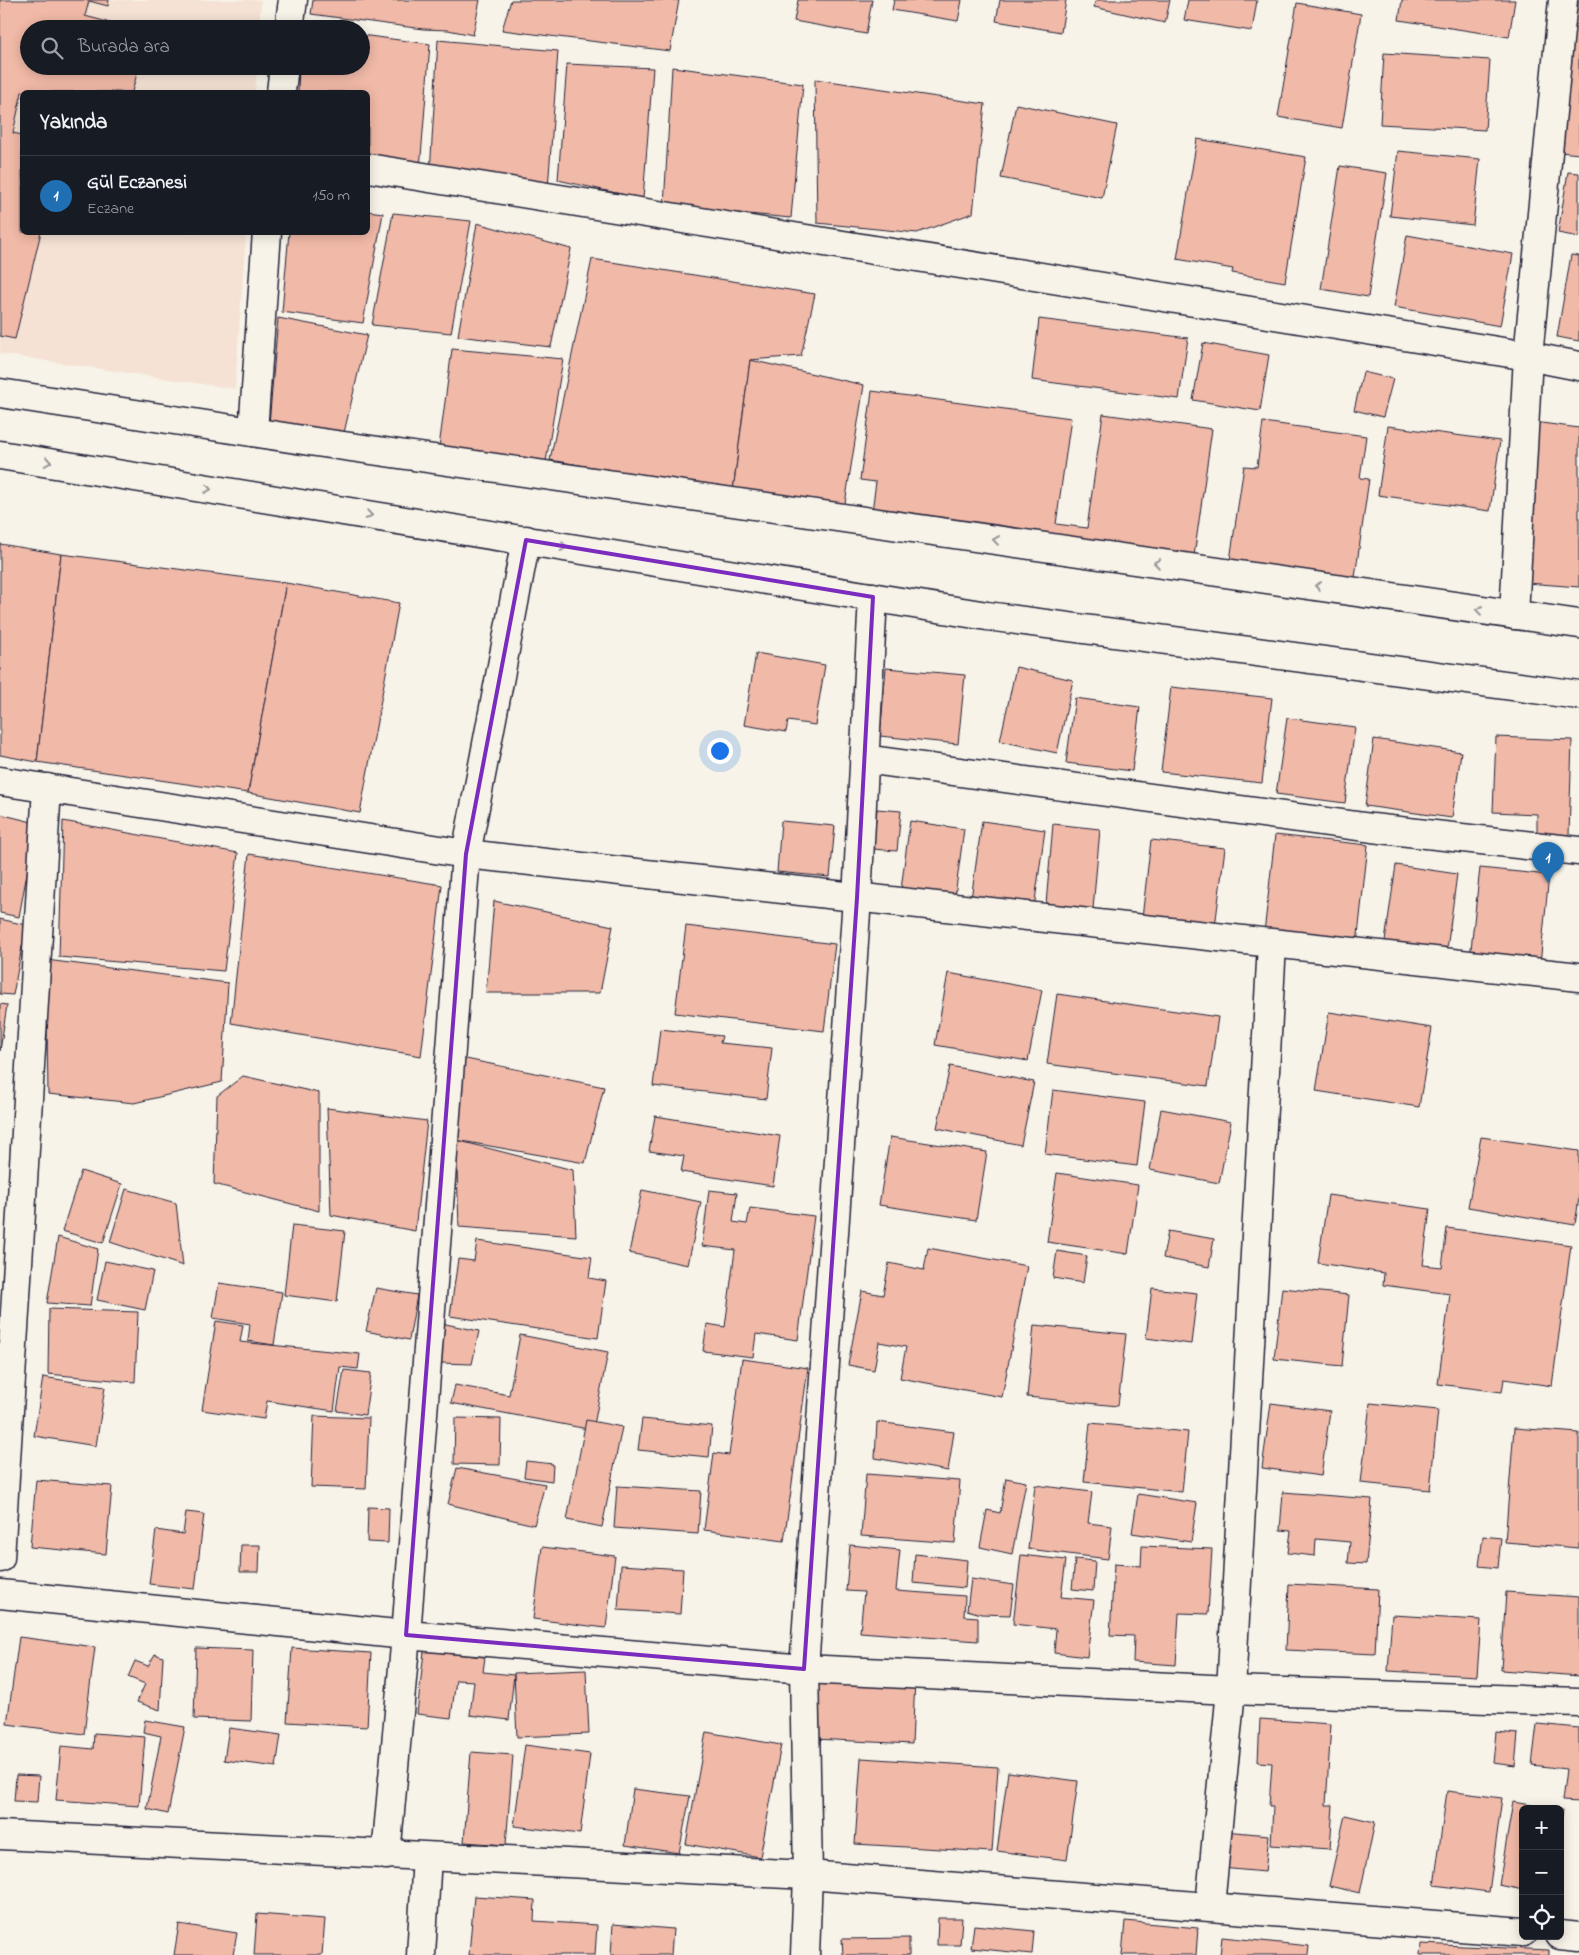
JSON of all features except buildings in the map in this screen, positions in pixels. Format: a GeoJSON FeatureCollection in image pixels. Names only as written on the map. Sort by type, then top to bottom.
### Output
{"type":"FeatureCollection","features":[{"type":"Feature","properties":{"kind":"street"},"geometry":{"type":"LineString","coordinates":[[290,20],[293,0]]}},
{"type":"Feature","properties":{"kind":"street"},"geometry":{"type":"LineString","coordinates":[[1514,615],[1528,356],[1563,0]]}},
{"type":"Feature","properties":{"kind":"street"},"geometry":{"type":"LineString","coordinates":[[281,90],[283,75]]}},
{"type":"Feature","properties":{"kind":"street"},"geometry":{"type":"LineString","coordinates":[[370,168],[1528,356],[1579,366]]}},
{"type":"Feature","properties":{"kind":"street"},"geometry":{"type":"LineString","coordinates":[[253,432],[267,235]]}},
{"type":"Feature","properties":{"kind":"street"},"geometry":{"type":"LineString","coordinates":[[0,393],[253,432],[1579,624]]}},
{"type":"Feature","properties":{"kind":"street"},"geometry":{"type":"LineString","coordinates":[[0,454],[987,616],[1579,695]]}},
{"type":"Feature","properties":{"kind":"street"},"geometry":{"type":"LineString","coordinates":[[386,1854],[406,1635],[466,854],[526,540]]}},
{"type":"Feature","properties":{"kind":"street"},"geometry":{"type":"LineString","coordinates":[[805,1955],[808,1875],[804,1669],[857,898],[873,597]]}},
{"type":"Feature","properties":{"kind":"street"},"geometry":{"type":"LineString","coordinates":[[864,759],[1372,828],[1579,851]]}},
{"type":"Feature","properties":{"kind":"street"},"geometry":{"type":"LineString","coordinates":[[0,781],[466,854],[1579,977]]}},
{"type":"Feature","properties":{"kind":"street"},"geometry":{"type":"LineString","coordinates":[[0,1558],[47,788]]}},
{"type":"Feature","properties":{"kind":"street"},"geometry":{"type":"LineString","coordinates":[[1210,1906],[1230,1690],[1272,944]]}},
{"type":"Feature","properties":{"kind":"street"},"geometry":{"type":"LineString","coordinates":[[0,1594],[406,1635],[804,1669],[1230,1690],[1579,1702]]}},
{"type":"Feature","properties":{"kind":"street"},"geometry":{"type":"LineString","coordinates":[[0,1835],[808,1875],[1519,1932]]}},
{"type":"Feature","properties":{"kind":"street"},"geometry":{"type":"LineString","coordinates":[[421,1955],[427,1857]]}},
{"type":"Feature","properties":{"kind":"street"},"geometry":{"type":"LineString","coordinates":[[1564,1935],[1579,1937]]}},
{"type":"Feature","properties":{"kind":"highlighted area"},"geometry":{"type":"Polygon","coordinates":[[[526,540],[873,597],[857,898],[804,1669],[406,1635],[466,854],[526,540]]]}},
{"type":"Feature","properties":{"kind":"shaded area"},"geometry":{"type":"Polygon","coordinates":[[[0,0],[261,0],[260,20],[20,20],[20,75],[256,75],[255,90],[20,90],[20,235],[246,235],[235,389],[0,354],[0,0]]]}},
{"type":"Feature","properties":{"kind":"place","name":"Gül Eczanesi"},"geometry":{"type":"Point","coordinates":[1548,883]}}]}
